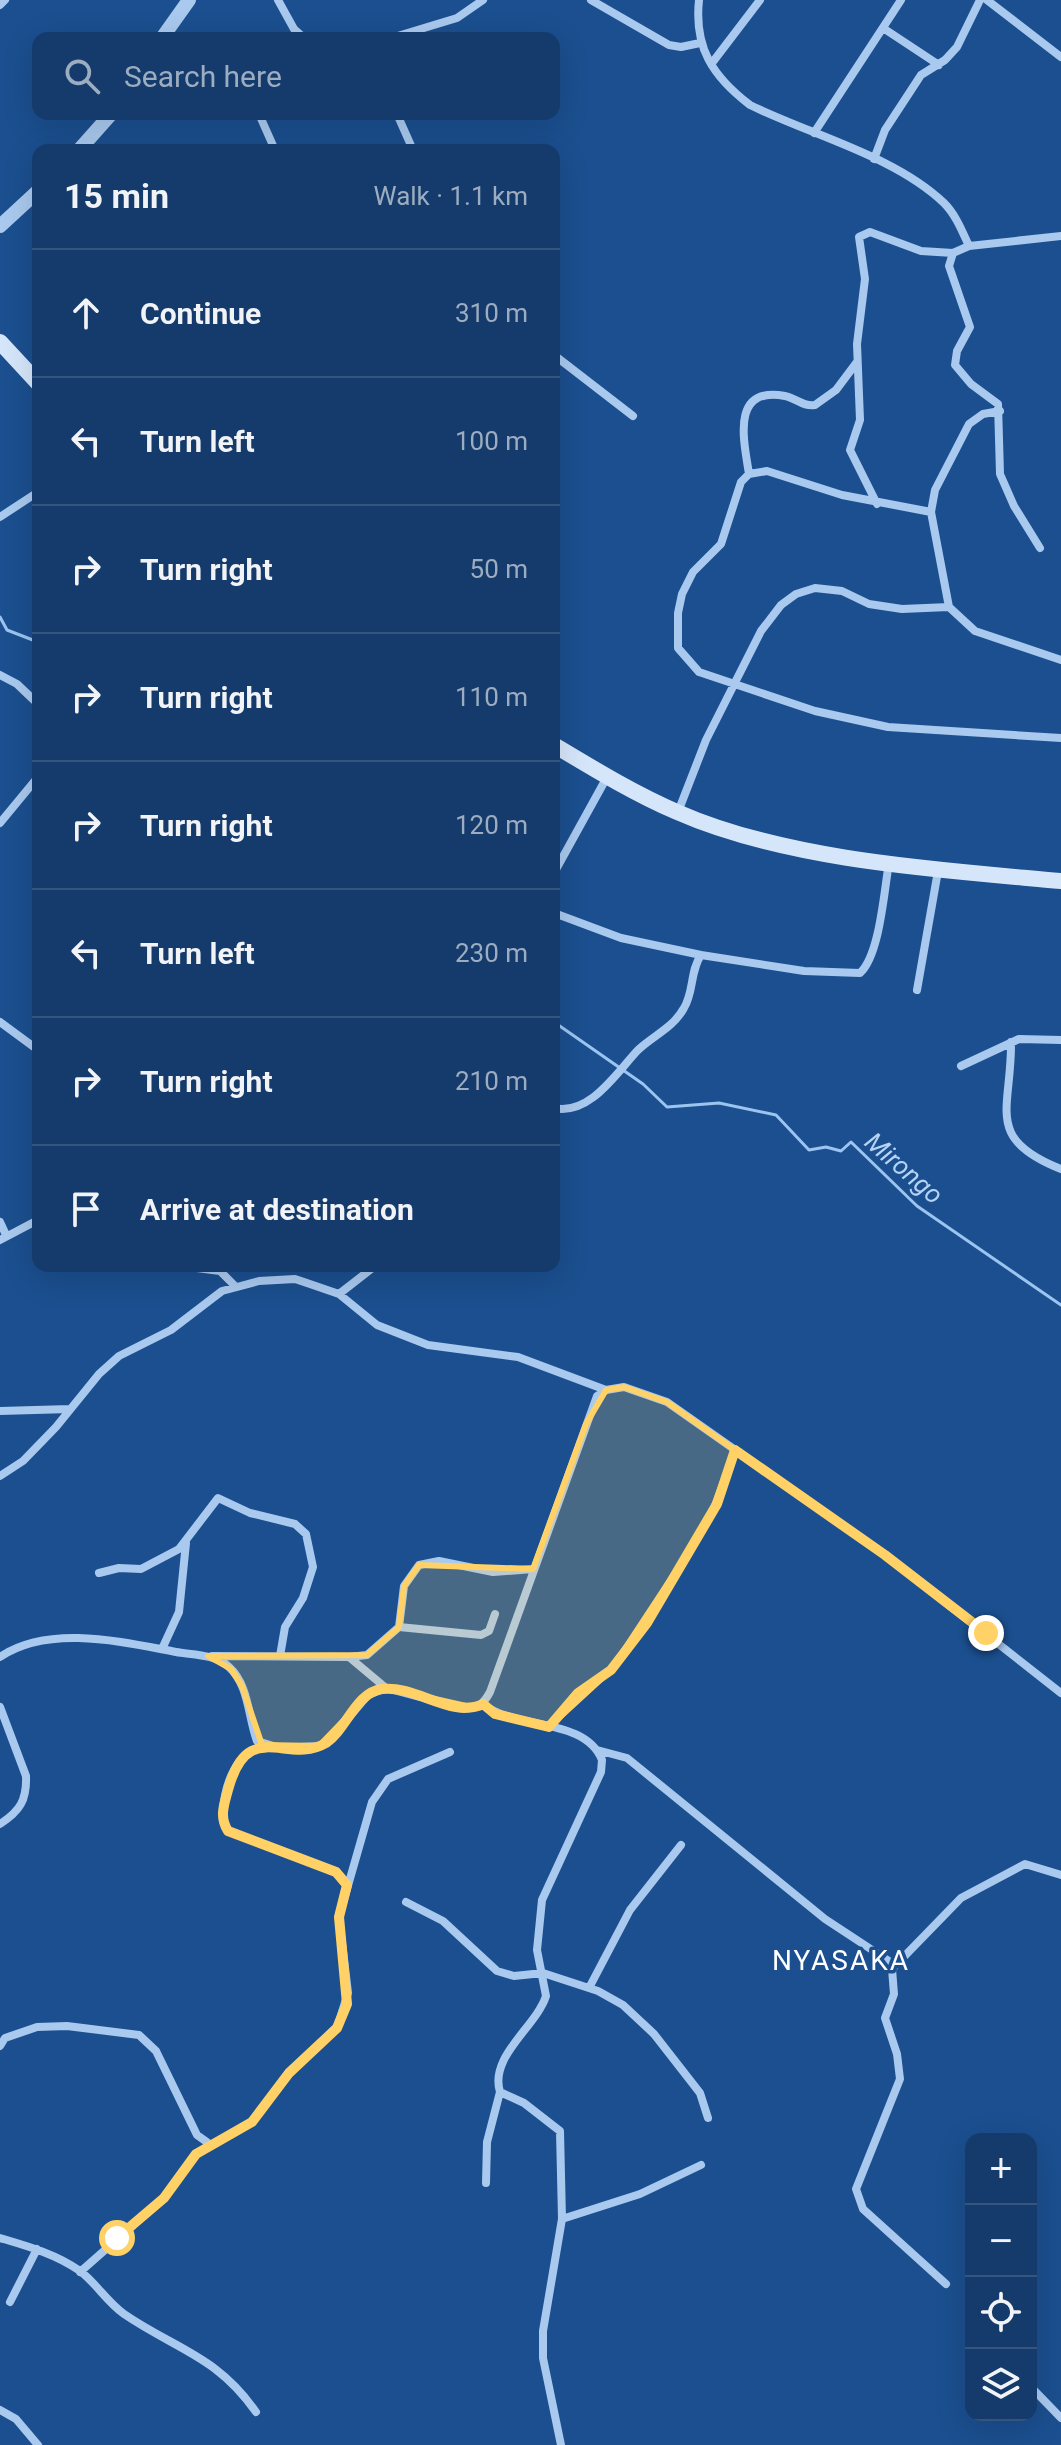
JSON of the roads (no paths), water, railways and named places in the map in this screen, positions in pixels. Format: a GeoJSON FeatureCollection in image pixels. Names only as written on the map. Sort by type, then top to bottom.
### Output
{"type":"FeatureCollection","features":[{"type":"Feature","properties":{"kind":"main road"},"geometry":{"type":"LineString","coordinates":[[0,342],[32,377]]}},
{"type":"Feature","properties":{"kind":"main road"},"geometry":{"type":"LineString","coordinates":[[560,749],[678,813],[772,841],[938,871],[1061,881]]}},
{"type":"Feature","properties":{"kind":"street"},"geometry":{"type":"LineString","coordinates":[[0,5],[5,0]]}},
{"type":"Feature","properties":{"kind":"street"},"geometry":{"type":"LineString","coordinates":[[166,32],[189,0]]}},
{"type":"Feature","properties":{"kind":"street"},"geometry":{"type":"LineString","coordinates":[[278,0],[297,32]]}},
{"type":"Feature","properties":{"kind":"street"},"geometry":{"type":"LineString","coordinates":[[411,32],[457,18],[483,0]]}},
{"type":"Feature","properties":{"kind":"street"},"geometry":{"type":"LineString","coordinates":[[591,0],[669,45],[681,47],[700,43]]}},
{"type":"Feature","properties":{"kind":"street"},"geometry":{"type":"LineString","coordinates":[[699,0],[696,27],[700,43],[712,63],[750,105],[874,159],[944,203],[969,246]]}},
{"type":"Feature","properties":{"kind":"street"},"geometry":{"type":"LineString","coordinates":[[712,63],[760,0]]}},
{"type":"Feature","properties":{"kind":"street"},"geometry":{"type":"LineString","coordinates":[[814,133],[901,0]]}},
{"type":"Feature","properties":{"kind":"street"},"geometry":{"type":"LineString","coordinates":[[874,159],[885,130],[921,75],[939,65],[957,47],[980,0]]}},
{"type":"Feature","properties":{"kind":"street"},"geometry":{"type":"LineString","coordinates":[[987,0],[1061,57]]}},
{"type":"Feature","properties":{"kind":"street"},"geometry":{"type":"LineString","coordinates":[[883,28],[939,65]]}},
{"type":"Feature","properties":{"kind":"street"},"geometry":{"type":"LineString","coordinates":[[90,144],[107,120]]}},
{"type":"Feature","properties":{"kind":"street"},"geometry":{"type":"LineString","coordinates":[[262,120],[272,144]]}},
{"type":"Feature","properties":{"kind":"street"},"geometry":{"type":"LineString","coordinates":[[400,120],[410,144]]}},
{"type":"Feature","properties":{"kind":"street"},"geometry":{"type":"LineString","coordinates":[[0,226],[32,197]]}},
{"type":"Feature","properties":{"kind":"street"},"geometry":{"type":"LineString","coordinates":[[877,504],[850,450],[860,428],[858,361],[865,279],[860,235],[870,232],[921,251],[953,253],[969,246],[1061,236]]}},
{"type":"Feature","properties":{"kind":"street"},"geometry":{"type":"LineString","coordinates":[[953,253],[949,266],[970,327],[957,351],[955,365],[971,384],[995,402],[1000,411],[997,458],[1000,474],[1014,506],[1040,548]]}},
{"type":"Feature","properties":{"kind":"street"},"geometry":{"type":"LineString","coordinates":[[560,360],[633,416]]}},
{"type":"Feature","properties":{"kind":"street"},"geometry":{"type":"LineString","coordinates":[[749,474],[743,434],[749,405],[756,398],[767,395],[815,405],[836,390],[858,361]]}},
{"type":"Feature","properties":{"kind":"street"},"geometry":{"type":"LineString","coordinates":[[1000,411],[983,414],[969,424],[935,490],[931,512],[949,607],[975,631],[1061,660]]}},
{"type":"Feature","properties":{"kind":"street"},"geometry":{"type":"LineString","coordinates":[[931,512],[877,504],[767,471],[749,474],[741,482],[721,544],[686,582],[676,634],[681,654],[692,667],[815,711],[888,727],[1061,738]]}},
{"type":"Feature","properties":{"kind":"street"},"geometry":{"type":"LineString","coordinates":[[0,517],[16,510],[32,497]]}},
{"type":"Feature","properties":{"kind":"street"},"geometry":{"type":"LineString","coordinates":[[678,813],[690,775],[761,631],[781,605],[796,594],[815,588],[842,591],[869,604],[902,609],[949,607]]}},
{"type":"Feature","properties":{"kind":"street"},"geometry":{"type":"LineString","coordinates":[[0,675],[17,684],[32,698]]}},
{"type":"Feature","properties":{"kind":"street"},"geometry":{"type":"LineString","coordinates":[[560,862],[607,776]]}},
{"type":"Feature","properties":{"kind":"street"},"geometry":{"type":"LineString","coordinates":[[0,823],[32,784]]}},
{"type":"Feature","properties":{"kind":"street"},"geometry":{"type":"LineString","coordinates":[[560,915],[621,938],[701,955],[804,971],[860,973],[867,968],[874,948],[889,862]]}},
{"type":"Feature","properties":{"kind":"street"},"geometry":{"type":"LineString","coordinates":[[917,990],[938,871]]}},
{"type":"Feature","properties":{"kind":"street"},"geometry":{"type":"LineString","coordinates":[[560,1108],[572,1108],[587,1100],[641,1048],[677,1020],[687,1004],[701,955]]}},
{"type":"Feature","properties":{"kind":"street"},"geometry":{"type":"LineString","coordinates":[[0,1022],[32,1043]]}},
{"type":"Feature","properties":{"kind":"street"},"geometry":{"type":"LineString","coordinates":[[961,1066],[1020,1039],[1061,1040]]}},
{"type":"Feature","properties":{"kind":"street"},"geometry":{"type":"LineString","coordinates":[[1011,1042],[1011,1074],[1004,1117],[1007,1129],[1021,1147],[1061,1169]]}},
{"type":"Feature","properties":{"kind":"street"},"geometry":{"type":"LineString","coordinates":[[0,1222],[3,1237],[32,1223]]}},
{"type":"Feature","properties":{"kind":"street"},"geometry":{"type":"LineString","coordinates":[[221,1272],[235,1286]]}},
{"type":"Feature","properties":{"kind":"street"},"geometry":{"type":"LineString","coordinates":[[339,1294],[367,1272]]}},
{"type":"Feature","properties":{"kind":"street"},"geometry":{"type":"LineString","coordinates":[[0,1476],[23,1461],[119,1356],[171,1330],[210,1298],[235,1286],[295,1279],[339,1294],[377,1325],[428,1345],[518,1357],[606,1390]]}},
{"type":"Feature","properties":{"kind":"street"},"geometry":{"type":"LineString","coordinates":[[483,1704],[597,1396],[606,1390],[624,1387],[667,1402],[885,1555],[1061,1693]]}},
{"type":"Feature","properties":{"kind":"street"},"geometry":{"type":"LineString","coordinates":[[0,1411],[70,1409]]}},
{"type":"Feature","properties":{"kind":"street"},"geometry":{"type":"LineString","coordinates":[[549,1727],[578,1693],[611,1670],[647,1623],[717,1504],[735,1450]]}},
{"type":"Feature","properties":{"kind":"street"},"geometry":{"type":"LineString","coordinates":[[99,1573],[119,1568],[139,1570],[186,1543],[218,1498],[250,1513],[295,1524],[303,1529],[313,1567],[303,1598],[285,1627],[280,1656]]}},
{"type":"Feature","properties":{"kind":"street"},"geometry":{"type":"LineString","coordinates":[[162,1649],[179,1612],[186,1543]]}},
{"type":"Feature","properties":{"kind":"street"},"geometry":{"type":"LineString","coordinates":[[0,1657],[29,1644],[86,1638],[208,1656],[367,1655],[399,1627],[404,1586],[419,1565],[439,1561],[493,1572],[533,1569]]}},
{"type":"Feature","properties":{"kind":"street"},"geometry":{"type":"LineString","coordinates":[[399,1627],[481,1635],[489,1631],[495,1614]]}},
{"type":"Feature","properties":{"kind":"street"},"geometry":{"type":"LineString","coordinates":[[208,1656],[231,1669],[242,1686],[254,1732],[262,1745]]}},
{"type":"Feature","properties":{"kind":"street"},"geometry":{"type":"LineString","coordinates":[[349,1657],[386,1688],[464,1709],[483,1704]]}},
{"type":"Feature","properties":{"kind":"street"},"geometry":{"type":"LineString","coordinates":[[347,1885],[336,1872],[228,1831],[222,1815],[240,1761],[262,1745],[319,1746],[329,1741],[368,1695],[386,1688]]}},
{"type":"Feature","properties":{"kind":"street"},"geometry":{"type":"LineString","coordinates":[[483,1704],[495,1714],[574,1735],[597,1750],[627,1758],[825,1919],[895,1965]]}},
{"type":"Feature","properties":{"kind":"street"},"geometry":{"type":"LineString","coordinates":[[0,1707],[26,1776],[27,1787],[21,1807],[0,1824]]}},
{"type":"Feature","properties":{"kind":"street"},"geometry":{"type":"LineString","coordinates":[[486,2183],[487,2142],[500,2092],[504,2060],[544,2004],[547,1987],[537,1950],[542,1900],[601,1772],[602,1760],[597,1750]]}},
{"type":"Feature","properties":{"kind":"street"},"geometry":{"type":"LineString","coordinates":[[80,2272],[164,2198],[185,2166],[211,2145],[252,2122],[289,2073],[337,2028],[347,2004],[339,1917],[377,1791],[398,1773],[450,1752]]}},
{"type":"Feature","properties":{"kind":"street"},"geometry":{"type":"LineString","coordinates":[[589,1988],[630,1910],[681,1845]]}},
{"type":"Feature","properties":{"kind":"street"},"geometry":{"type":"LineString","coordinates":[[946,2284],[863,2209],[857,2196],[856,2189],[899,2089],[897,2054],[885,2018],[894,1994],[895,1965],[961,1898],[979,1887],[1025,1864],[1061,1875]]}},
{"type":"Feature","properties":{"kind":"street"},"geometry":{"type":"LineString","coordinates":[[406,1902],[443,1921],[497,1971],[514,1976],[543,1973],[589,1988],[623,2005],[654,2034],[700,2093],[708,2118]]}},
{"type":"Feature","properties":{"kind":"street"},"geometry":{"type":"LineString","coordinates":[[0,2046],[5,2038],[37,2027],[67,2026],[139,2035],[156,2051],[197,2135],[211,2145]]}},
{"type":"Feature","properties":{"kind":"street"},"geometry":{"type":"LineString","coordinates":[[500,2092],[524,2103],[558,2129],[562,2219],[543,2331],[543,2358],[561,2445]]}},
{"type":"Feature","properties":{"kind":"street"},"geometry":{"type":"LineString","coordinates":[[562,2219],[640,2194],[701,2165]]}},
{"type":"Feature","properties":{"kind":"street"},"geometry":{"type":"LineString","coordinates":[[0,2238],[37,2249],[80,2272],[120,2312],[192,2350],[223,2374],[238,2386],[256,2412]]}},
{"type":"Feature","properties":{"kind":"street"},"geometry":{"type":"LineString","coordinates":[[10,2302],[37,2249]]}},
{"type":"Feature","properties":{"kind":"street"},"geometry":{"type":"LineString","coordinates":[[1037,2393],[1061,2418]]}},
{"type":"Feature","properties":{"kind":"street"},"geometry":{"type":"LineString","coordinates":[[0,2410],[16,2419],[38,2445]]}},
{"type":"Feature","properties":{"kind":"waterway","name":"Mirongo"},"geometry":{"type":"LineString","coordinates":[[0,617],[7,630],[32,640]]}},
{"type":"Feature","properties":{"kind":"waterway","name":"Mirongo"},"geometry":{"type":"LineString","coordinates":[[560,1026],[643,1084],[667,1107],[719,1103],[776,1115],[809,1150],[826,1147],[841,1151],[851,1142],[917,1206],[1061,1305]]}},
{"type":"Feature","properties":{"kind":"district","name":"NYASAKA"},"geometry":{"type":"Point","coordinates":[841,1960]}}]}
